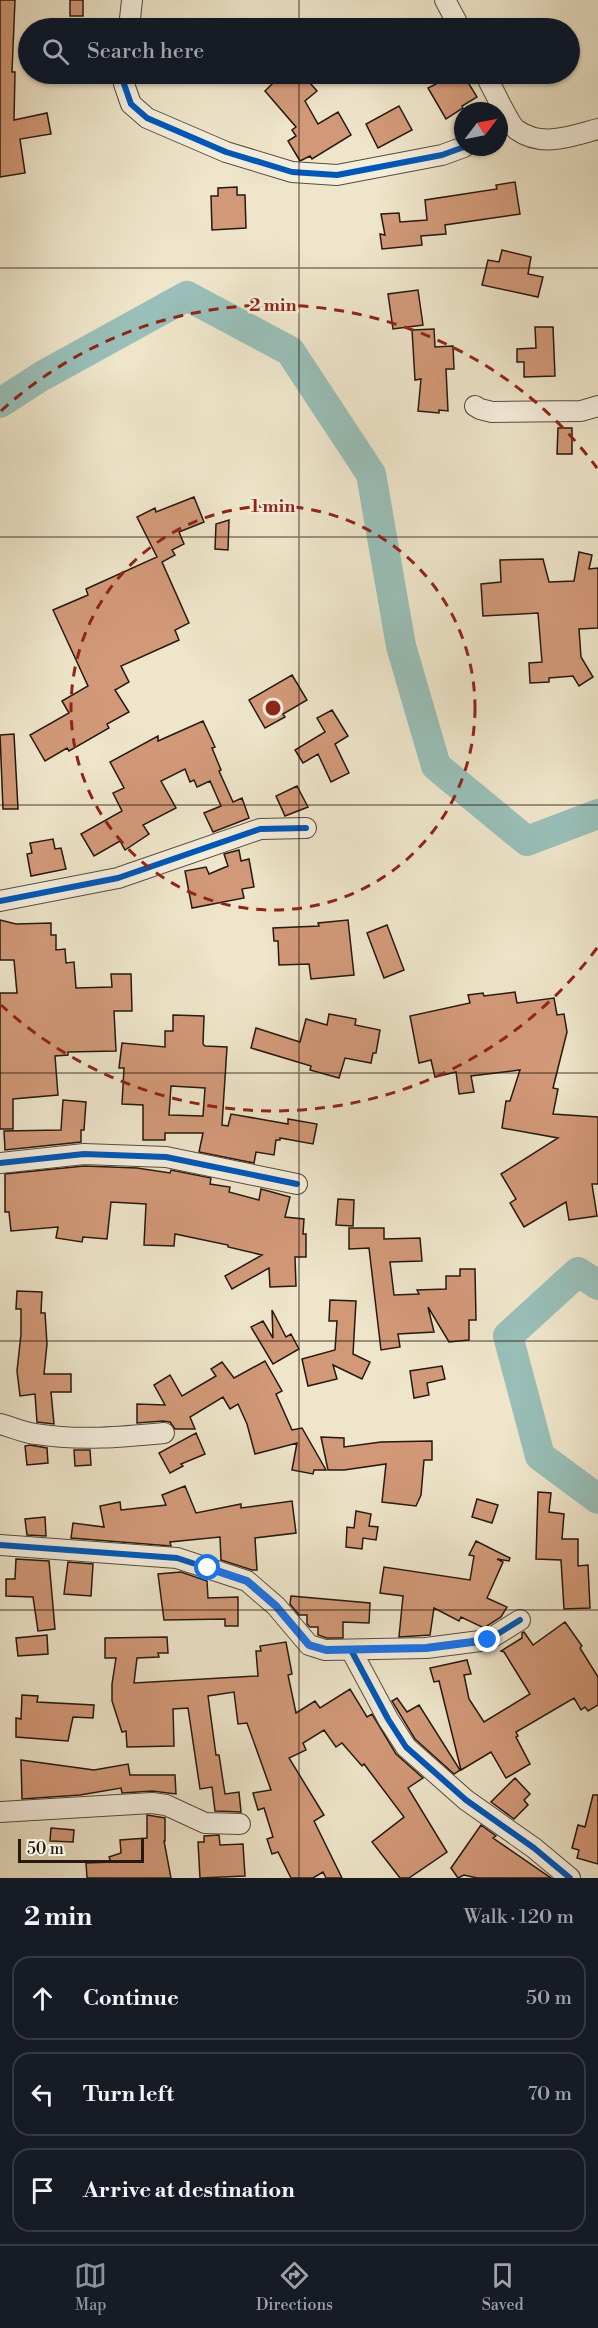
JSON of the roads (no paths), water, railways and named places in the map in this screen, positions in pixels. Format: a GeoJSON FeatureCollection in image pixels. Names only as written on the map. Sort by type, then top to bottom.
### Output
{"type":"FeatureCollection","features":[{"type":"Feature","properties":{"kind":"street"},"geometry":{"type":"LineString","coordinates":[[130,18],[132,0]]}},
{"type":"Feature","properties":{"kind":"street"},"geometry":{"type":"LineString","coordinates":[[445,0],[455,18]]}},
{"type":"Feature","properties":{"kind":"street"},"geometry":{"type":"LineString","coordinates":[[124,84],[131,104],[147,118],[226,152],[292,172],[337,175],[442,155],[454,151]]}},
{"type":"Feature","properties":{"kind":"street"},"geometry":{"type":"LineString","coordinates":[[489,84],[495,102]]}},
{"type":"Feature","properties":{"kind":"street"},"geometry":{"type":"LineString","coordinates":[[508,133],[555,140],[598,129]]}},
{"type":"Feature","properties":{"kind":"street"},"geometry":{"type":"LineString","coordinates":[[476,406],[480,410],[492,412],[581,411],[598,406]]}},
{"type":"Feature","properties":{"kind":"street"},"geometry":{"type":"LineString","coordinates":[[0,901],[118,878],[260,829],[306,828]]}},
{"type":"Feature","properties":{"kind":"street"},"geometry":{"type":"LineString","coordinates":[[0,1163],[84,1154],[166,1157],[297,1184]]}},
{"type":"Feature","properties":{"kind":"street"},"geometry":{"type":"LineString","coordinates":[[0,1424],[35,1434],[62,1436],[111,1438],[164,1433]]}},
{"type":"Feature","properties":{"kind":"street"},"geometry":{"type":"LineString","coordinates":[[0,1545],[177,1558],[247,1581],[276,1606],[313,1647],[326,1650],[426,1648],[488,1640],[520,1620]]}},
{"type":"Feature","properties":{"kind":"street"},"geometry":{"type":"LineString","coordinates":[[351,1650],[388,1719],[406,1747],[466,1800],[534,1848],[570,1878]]}},
{"type":"Feature","properties":{"kind":"street"},"geometry":{"type":"LineString","coordinates":[[0,1812],[152,1803],[166,1805],[205,1823],[240,1824]]}},
{"type":"Feature","properties":{"kind":"waterway"},"geometry":{"type":"LineString","coordinates":[[0,403],[42,376],[187,296],[290,351],[371,474],[401,646],[436,766],[527,841],[598,814]]}},
{"type":"Feature","properties":{"kind":"waterway"},"geometry":{"type":"LineString","coordinates":[[598,1285],[578,1272],[508,1336],[540,1456],[598,1499]]}}]}
